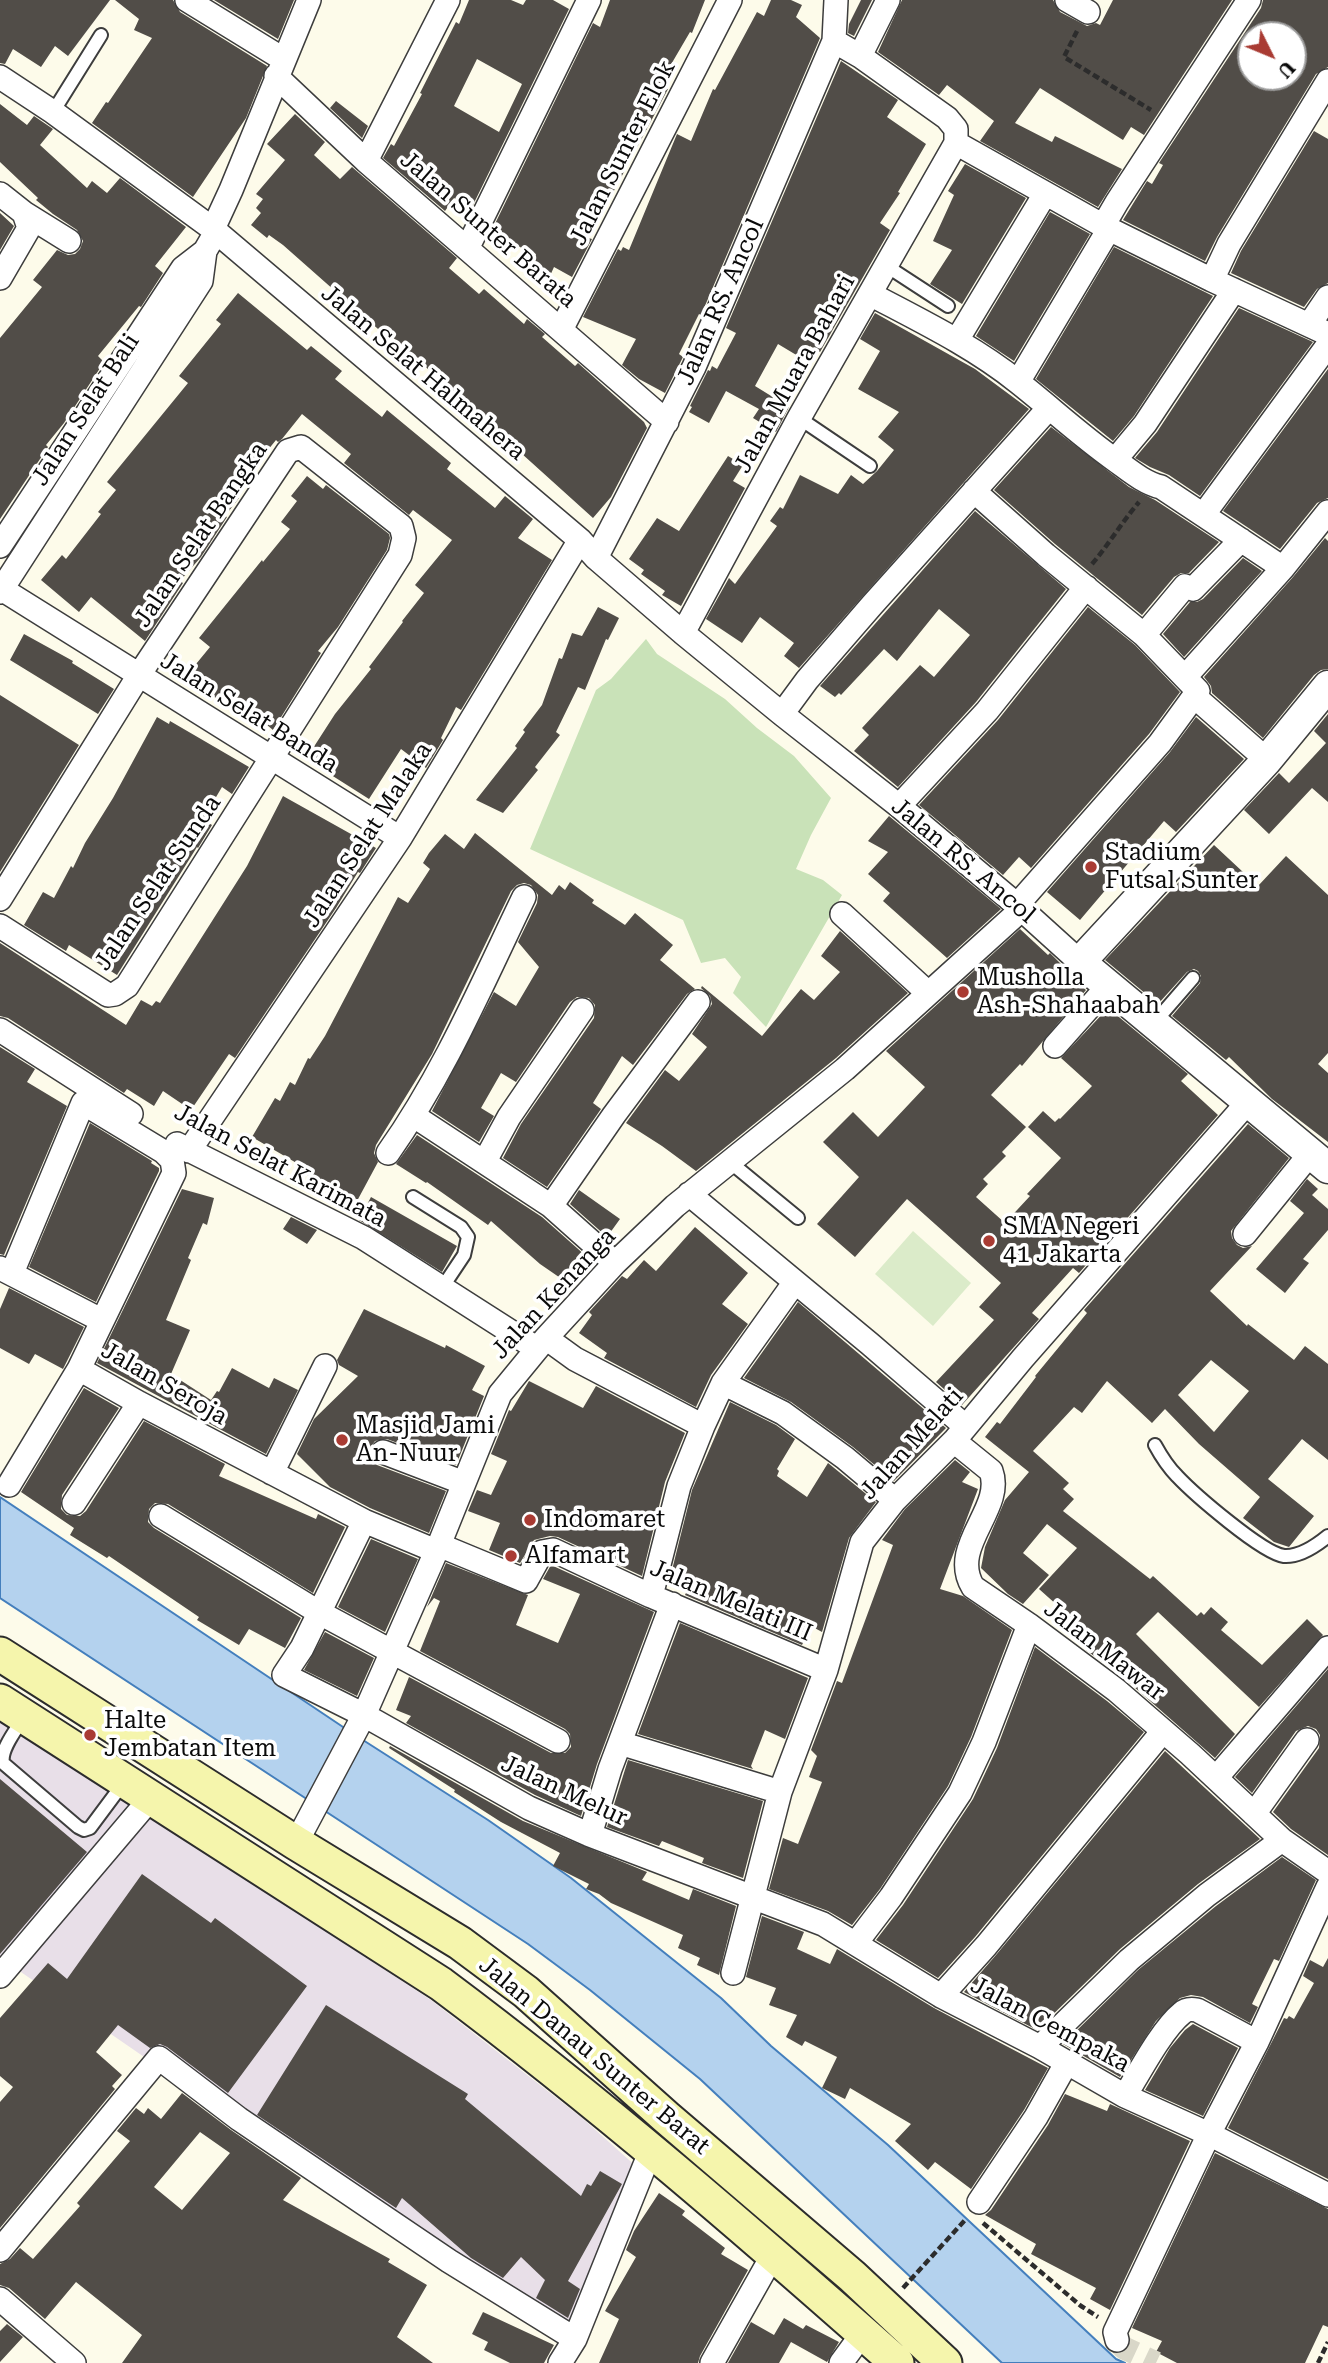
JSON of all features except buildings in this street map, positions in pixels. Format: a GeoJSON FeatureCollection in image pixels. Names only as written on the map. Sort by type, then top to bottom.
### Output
{"type":"FeatureCollection","features":[{"type":"Feature","properties":{"kind":"main road","name":"Jalan Danau Sunter Barat"},"geometry":{"type":"LineString","coordinates":[[0,1654],[302,1831],[526,1992],[666,2117],[852,2276],[945,2363]]}},
{"type":"Feature","properties":{"kind":"main road","name":"Jalan Danau Sunter Barat"},"geometry":{"type":"LineString","coordinates":[[12,1709],[442,1984],[648,2147],[774,2253],[881,2353]]}},
{"type":"Feature","properties":{"kind":"main road"},"geometry":{"type":"LineString","coordinates":[[648,2147],[666,2117]]}},
{"type":"Feature","properties":{"kind":"street","name":"Jalan Sunter Barata"},"geometry":{"type":"LineString","coordinates":[[187,0],[280,68],[366,161],[562,328],[667,422]]}},
{"type":"Feature","properties":{"kind":"street"},"geometry":{"type":"LineString","coordinates":[[214,238],[309,0]]}},
{"type":"Feature","properties":{"kind":"street"},"geometry":{"type":"LineString","coordinates":[[366,161],[448,0]]}},
{"type":"Feature","properties":{"kind":"street"},"geometry":{"type":"LineString","coordinates":[[468,247],[589,0]]}},
{"type":"Feature","properties":{"kind":"street","name":"Jalan Sunter Elok"},"geometry":{"type":"LineString","coordinates":[[562,328],[730,0]]}},
{"type":"Feature","properties":{"kind":"street"},"geometry":{"type":"LineString","coordinates":[[860,56],[888,0]]}},
{"type":"Feature","properties":{"kind":"street"},"geometry":{"type":"LineString","coordinates":[[1067,0],[1088,12]]}},
{"type":"Feature","properties":{"kind":"street"},"geometry":{"type":"LineString","coordinates":[[1018,382],[1106,227],[1116,202],[1249,0]]}},
{"type":"Feature","properties":{"kind":"street"},"geometry":{"type":"LineString","coordinates":[[839,5],[834,41],[860,56],[947,118],[956,130],[957,143],[1106,227],[1212,281],[1319,330],[1328,297]]}},
{"type":"Feature","properties":{"kind":"street","name":"Jalan RS. Ancol"},"geometry":{"type":"LineString","coordinates":[[834,41],[694,367],[667,422],[588,549],[683,633],[900,806],[1080,962],[1323,1163]]}},
{"type":"Feature","properties":{"kind":"street","name":"Jalan Selat Halmahera"},"geometry":{"type":"LineString","coordinates":[[0,78],[52,113],[214,238],[588,549]]}},
{"type":"Feature","properties":{"kind":"street"},"geometry":{"type":"LineString","coordinates":[[1212,281],[1236,233],[1328,81]]}},
{"type":"Feature","properties":{"kind":"street","name":"Jalan Muara Bahari"},"geometry":{"type":"LineString","coordinates":[[683,633],[799,418],[957,143]]}},
{"type":"Feature","properties":{"kind":"street"},"geometry":{"type":"LineString","coordinates":[[0,194],[24,213],[69,241]]}},
{"type":"Feature","properties":{"kind":"street"},"geometry":{"type":"LineString","coordinates":[[957,340],[1045,194]]}},
{"type":"Feature","properties":{"kind":"street"},"geometry":{"type":"LineString","coordinates":[[0,278],[29,229],[24,213]]}},
{"type":"Feature","properties":{"kind":"street","name":"Jalan Selat Bali"},"geometry":{"type":"LineString","coordinates":[[0,546],[183,268],[214,238]]}},
{"type":"Feature","properties":{"kind":"street","name":"Jalan Selat Bali"},"geometry":{"type":"LineString","coordinates":[[1,590],[201,281],[214,238]]}},
{"type":"Feature","properties":{"kind":"street"},"geometry":{"type":"LineString","coordinates":[[1115,460],[1145,424],[1234,290]]}},
{"type":"Feature","properties":{"kind":"street"},"geometry":{"type":"LineString","coordinates":[[870,294],[957,340],[1018,382],[1048,410],[1115,460],[1161,487],[1283,568]]}},
{"type":"Feature","properties":{"kind":"street"},"geometry":{"type":"LineString","coordinates":[[1203,514],[1328,345]]}},
{"type":"Feature","properties":{"kind":"street"},"geometry":{"type":"LineString","coordinates":[[782,714],[807,680],[1048,410]]}},
{"type":"Feature","properties":{"kind":"street","name":"Jalan Selat Bangka"},"geometry":{"type":"LineString","coordinates":[[139,675],[288,451],[301,447],[401,526],[404,538],[400,555],[272,758]]}},
{"type":"Feature","properties":{"kind":"street"},"geometry":{"type":"LineString","coordinates":[[974,491],[1144,635],[1190,687],[1267,760]]}},
{"type":"Feature","properties":{"kind":"street","name":"Jalan Kenanga"},"geometry":{"type":"LineString","coordinates":[[302,1831],[360,1722],[437,1548],[500,1394],[541,1343],[615,1264],[690,1194],[845,1069],[1019,907],[1160,743],[1190,687],[1328,512]]}},
{"type":"Feature","properties":{"kind":"street"},"geometry":{"type":"LineString","coordinates":[[1144,635],[1185,586],[1193,589],[1241,540]]}},
{"type":"Feature","properties":{"kind":"street","name":"Jalan Selat Malaka"},"geometry":{"type":"LineString","coordinates":[[189,1151],[400,838],[588,549]]}},
{"type":"Feature","properties":{"kind":"street"},"geometry":{"type":"LineString","coordinates":[[900,806],[987,711],[1081,584]]}},
{"type":"Feature","properties":{"kind":"street","name":"Jalan Selat Banda"},"geometry":{"type":"LineString","coordinates":[[1,590],[400,838]]}},
{"type":"Feature","properties":{"kind":"street"},"geometry":{"type":"LineString","coordinates":[[0,899],[139,675]]}},
{"type":"Feature","properties":{"kind":"street"},"geometry":{"type":"LineString","coordinates":[[1080,962],[1267,760],[1328,686]]}},
{"type":"Feature","properties":{"kind":"street","name":"Jalan Selat Sunda"},"geometry":{"type":"LineString","coordinates":[[0,926],[108,995],[115,994],[127,986],[272,758]]}},
{"type":"Feature","properties":{"kind":"street"},"geometry":{"type":"LineString","coordinates":[[388,1153],[414,1116],[450,1050],[524,897]]}},
{"type":"Feature","properties":{"kind":"street"},"geometry":{"type":"LineString","coordinates":[[842,914],[928,993]]}},
{"type":"Feature","properties":{"kind":"street"},"geometry":{"type":"LineString","coordinates":[[1055,1046],[1108,985]]}},
{"type":"Feature","properties":{"kind":"street"},"geometry":{"type":"LineString","coordinates":[[551,1206],[698,1002]]}},
{"type":"Feature","properties":{"kind":"street"},"geometry":{"type":"LineString","coordinates":[[485,1161],[509,1117],[582,1010]]}},
{"type":"Feature","properties":{"kind":"street","name":"Jalan Selat Karimata"},"geometry":{"type":"LineString","coordinates":[[0,1030],[189,1151],[359,1234],[442,1288],[541,1343],[703,1426]]}},
{"type":"Feature","properties":{"kind":"street","name":"Jalan Melati"},"geometry":{"type":"LineString","coordinates":[[733,1973],[780,1792],[826,1670],[862,1542],[895,1500],[959,1433],[1248,1102]]}},
{"type":"Feature","properties":{"kind":"street","name":"Jalan Seroja"},"geometry":{"type":"LineString","coordinates":[[6,1270],[83,1103],[164,1152],[172,1160],[174,1173],[79,1369],[364,1521],[437,1548]]}},
{"type":"Feature","properties":{"kind":"street"},"geometry":{"type":"LineString","coordinates":[[414,1116],[551,1206],[615,1264]]}},
{"type":"Feature","properties":{"kind":"street"},"geometry":{"type":"LineString","coordinates":[[1245,1234],[1323,1163]]}},
{"type":"Feature","properties":{"kind":"street"},"geometry":{"type":"LineString","coordinates":[[690,1194],[795,1282],[959,1433]]}},
{"type":"Feature","properties":{"kind":"street"},"geometry":{"type":"LineString","coordinates":[[6,1270],[101,1320]]}},
{"type":"Feature","properties":{"kind":"street"},"geometry":{"type":"LineString","coordinates":[[590,1835],[662,1600],[680,1486],[723,1383],[795,1282]]}},
{"type":"Feature","properties":{"kind":"street"},"geometry":{"type":"LineString","coordinates":[[272,1473],[325,1366]]}},
{"type":"Feature","properties":{"kind":"street"},"geometry":{"type":"LineString","coordinates":[[9,1485],[79,1369]]}},
{"type":"Feature","properties":{"kind":"street"},"geometry":{"type":"LineString","coordinates":[[723,1383],[783,1413],[845,1458],[895,1500]]}},
{"type":"Feature","properties":{"kind":"street"},"geometry":{"type":"LineString","coordinates":[[74,1503],[139,1403]]}},
{"type":"Feature","properties":{"kind":"street","name":"Jalan Mawar"},"geometry":{"type":"LineString","coordinates":[[959,1433],[993,1476],[988,1505],[966,1559],[968,1578],[981,1594],[1029,1625],[1116,1690],[1282,1840],[1328,1872]]}},
{"type":"Feature","properties":{"kind":"street"},"geometry":{"type":"LineString","coordinates":[[383,1452],[464,1483]]}},
{"type":"Feature","properties":{"kind":"street"},"geometry":{"type":"LineString","coordinates":[[161,1516],[320,1614],[558,1741]]}},
{"type":"Feature","properties":{"kind":"street"},"geometry":{"type":"LineString","coordinates":[[320,1614],[364,1521]]}},
{"type":"Feature","properties":{"kind":"street","name":"Jalan Melati III"},"geometry":{"type":"LineString","coordinates":[[437,1548],[526,1581],[542,1552],[553,1550],[826,1670]]}},
{"type":"Feature","properties":{"kind":"street","name":"Jalan Melur"},"geometry":{"type":"LineString","coordinates":[[320,1614],[284,1675],[360,1722],[529,1808],[590,1835],[751,1897]]}},
{"type":"Feature","properties":{"kind":"street"},"geometry":{"type":"LineString","coordinates":[[856,1942],[891,1897],[960,1793],[984,1742],[1029,1625]]}},
{"type":"Feature","properties":{"kind":"street"},"geometry":{"type":"LineString","coordinates":[[1216,1778],[1328,1648]]}},
{"type":"Feature","properties":{"kind":"street"},"geometry":{"type":"LineString","coordinates":[[941,1996],[986,1946],[1163,1731]]}},
{"type":"Feature","properties":{"kind":"street"},"geometry":{"type":"LineString","coordinates":[[1254,1814],[1307,1740]]}},
{"type":"Feature","properties":{"kind":"street"},"geometry":{"type":"LineString","coordinates":[[620,1743],[780,1792]]}},
{"type":"Feature","properties":{"kind":"street"},"geometry":{"type":"LineString","coordinates":[[0,1976],[139,1789]]}},
{"type":"Feature","properties":{"kind":"street"},"geometry":{"type":"LineString","coordinates":[[1040,2046],[1129,1960],[1207,1895],[1282,1840]]}},
{"type":"Feature","properties":{"kind":"street"},"geometry":{"type":"LineString","coordinates":[[1117,2334],[1209,2134],[1256,2042],[1328,1887]]}},
{"type":"Feature","properties":{"kind":"street","name":"Jalan Cempaka"},"geometry":{"type":"LineString","coordinates":[[751,1897],[823,1924],[941,1996],[1040,2046],[1125,2096],[1209,2134],[1328,2195]]}},
{"type":"Feature","properties":{"kind":"street"},"geometry":{"type":"LineString","coordinates":[[1125,2096],[1168,2030],[1182,2012],[1189,2009],[1197,2010],[1256,2042]]}},
{"type":"Feature","properties":{"kind":"street"},"geometry":{"type":"LineString","coordinates":[[0,2250],[159,2058],[239,2119],[449,2261],[575,2339]]}},
{"type":"Feature","properties":{"kind":"street"},"geometry":{"type":"LineString","coordinates":[[974,2209],[1036,2117],[1067,2062]]}},
{"type":"Feature","properties":{"kind":"street"},"geometry":{"type":"LineString","coordinates":[[560,2363],[575,2339],[648,2147]]}},
{"type":"Feature","properties":{"kind":"street"},"geometry":{"type":"LineString","coordinates":[[712,2363],[774,2253]]}},
{"type":"Feature","properties":{"kind":"street"},"geometry":{"type":"LineString","coordinates":[[0,2299],[74,2363]]}},
{"type":"Feature","properties":{"kind":"street"},"geometry":{"type":"LineString","coordinates":[[841,2363],[881,2353]]}},
{"type":"Feature","properties":{"kind":"lane"},"geometry":{"type":"LineString","coordinates":[[52,113],[101,35]]}},
{"type":"Feature","properties":{"kind":"lane"},"geometry":{"type":"LineString","coordinates":[[885,265],[948,306]]}},
{"type":"Feature","properties":{"kind":"lane"},"geometry":{"type":"LineString","coordinates":[[799,418],[870,466]]}},
{"type":"Feature","properties":{"kind":"lane"},"geometry":{"type":"LineString","coordinates":[[1153,1023],[1193,978]]}},
{"type":"Feature","properties":{"kind":"lane"},"geometry":{"type":"LineString","coordinates":[[730,1162],[798,1218]]}},
{"type":"Feature","properties":{"kind":"lane"},"geometry":{"type":"LineString","coordinates":[[413,1197],[461,1227],[468,1237],[464,1255],[442,1288]]}},
{"type":"Feature","properties":{"kind":"lane"},"geometry":{"type":"LineString","coordinates":[[1155,1445],[1181,1480],[1255,1541],[1275,1553],[1289,1556],[1308,1549],[1328,1536]]}},
{"type":"Feature","properties":{"kind":"lane"},"geometry":{"type":"LineString","coordinates":[[12,1709],[3,1763],[78,1827],[84,1830],[90,1828],[139,1789]]}},
{"type":"Feature","properties":{"kind":"path"},"geometry":{"type":"LineString","coordinates":[[1088,12],[1064,57],[1170,121]]}},
{"type":"Feature","properties":{"kind":"path"},"geometry":{"type":"LineString","coordinates":[[1081,584],[1117,527],[1154,485]]}},
{"type":"Feature","properties":{"kind":"path"},"geometry":{"type":"LineString","coordinates":[[908,2283],[974,2209]]}},
{"type":"Feature","properties":{"kind":"path"},"geometry":{"type":"LineString","coordinates":[[985,2225],[1117,2334]]}},
{"type":"Feature","properties":{"kind":"path"},"geometry":{"type":"LineString","coordinates":[[1318,2363],[1328,2342]]}},
{"type":"Feature","properties":{"kind":"shaded area"},"geometry":{"type":"Polygon","coordinates":[[[0,1719],[431,2000],[581,2117],[638,2168],[562,2345],[18,1970],[0,1983],[0,1719]]]}},
{"type":"Feature","properties":{"kind":"green space"},"geometry":{"type":"Polygon","coordinates":[[[646,639],[657,654],[725,699],[794,756],[831,798],[796,869],[823,880],[842,895],[766,1027],[733,993],[741,977],[725,958],[701,963],[683,920],[530,849],[596,690],[611,679],[646,639]]]}},
{"type":"Feature","properties":{"kind":"green space"},"geometry":{"type":"Polygon","coordinates":[[[913,1231],[971,1283],[933,1326],[875,1274],[913,1231]]]}},
{"type":"Feature","properties":{"kind":"water"},"geometry":{"type":"Polygon","coordinates":[[[0,1497],[352,1733],[488,1820],[571,1878],[721,1998],[771,2046],[888,2145],[1116,2359],[1125,2363],[1002,2363],[700,2079],[590,1990],[528,1944],[0,1598],[0,1497]]]}},
{"type":"Feature","properties":{"kind":"tunnel"},"geometry":{"type":"LineString","coordinates":[[1117,2340],[1124,2348],[1156,2363]]}},
{"type":"Feature","properties":{"kind":"place","name":"Stadium Futsal Sunter"},"geometry":{"type":"Point","coordinates":[1091,867]}},
{"type":"Feature","properties":{"kind":"place","name":"Musholla Ash-Shahaabah"},"geometry":{"type":"Point","coordinates":[963,992]}},
{"type":"Feature","properties":{"kind":"place","name":"SMA Negeri 41 Jakarta"},"geometry":{"type":"Point","coordinates":[989,1241]}},
{"type":"Feature","properties":{"kind":"place","name":"Masjid Jami An-Nuur"},"geometry":{"type":"Point","coordinates":[342,1440]}},
{"type":"Feature","properties":{"kind":"place","name":"Indomaret"},"geometry":{"type":"Point","coordinates":[530,1520]}},
{"type":"Feature","properties":{"kind":"place","name":"Alfamart"},"geometry":{"type":"Point","coordinates":[511,1556]}},
{"type":"Feature","properties":{"kind":"place","name":"Halte Jembatan Item"},"geometry":{"type":"Point","coordinates":[90,1735]}}]}
